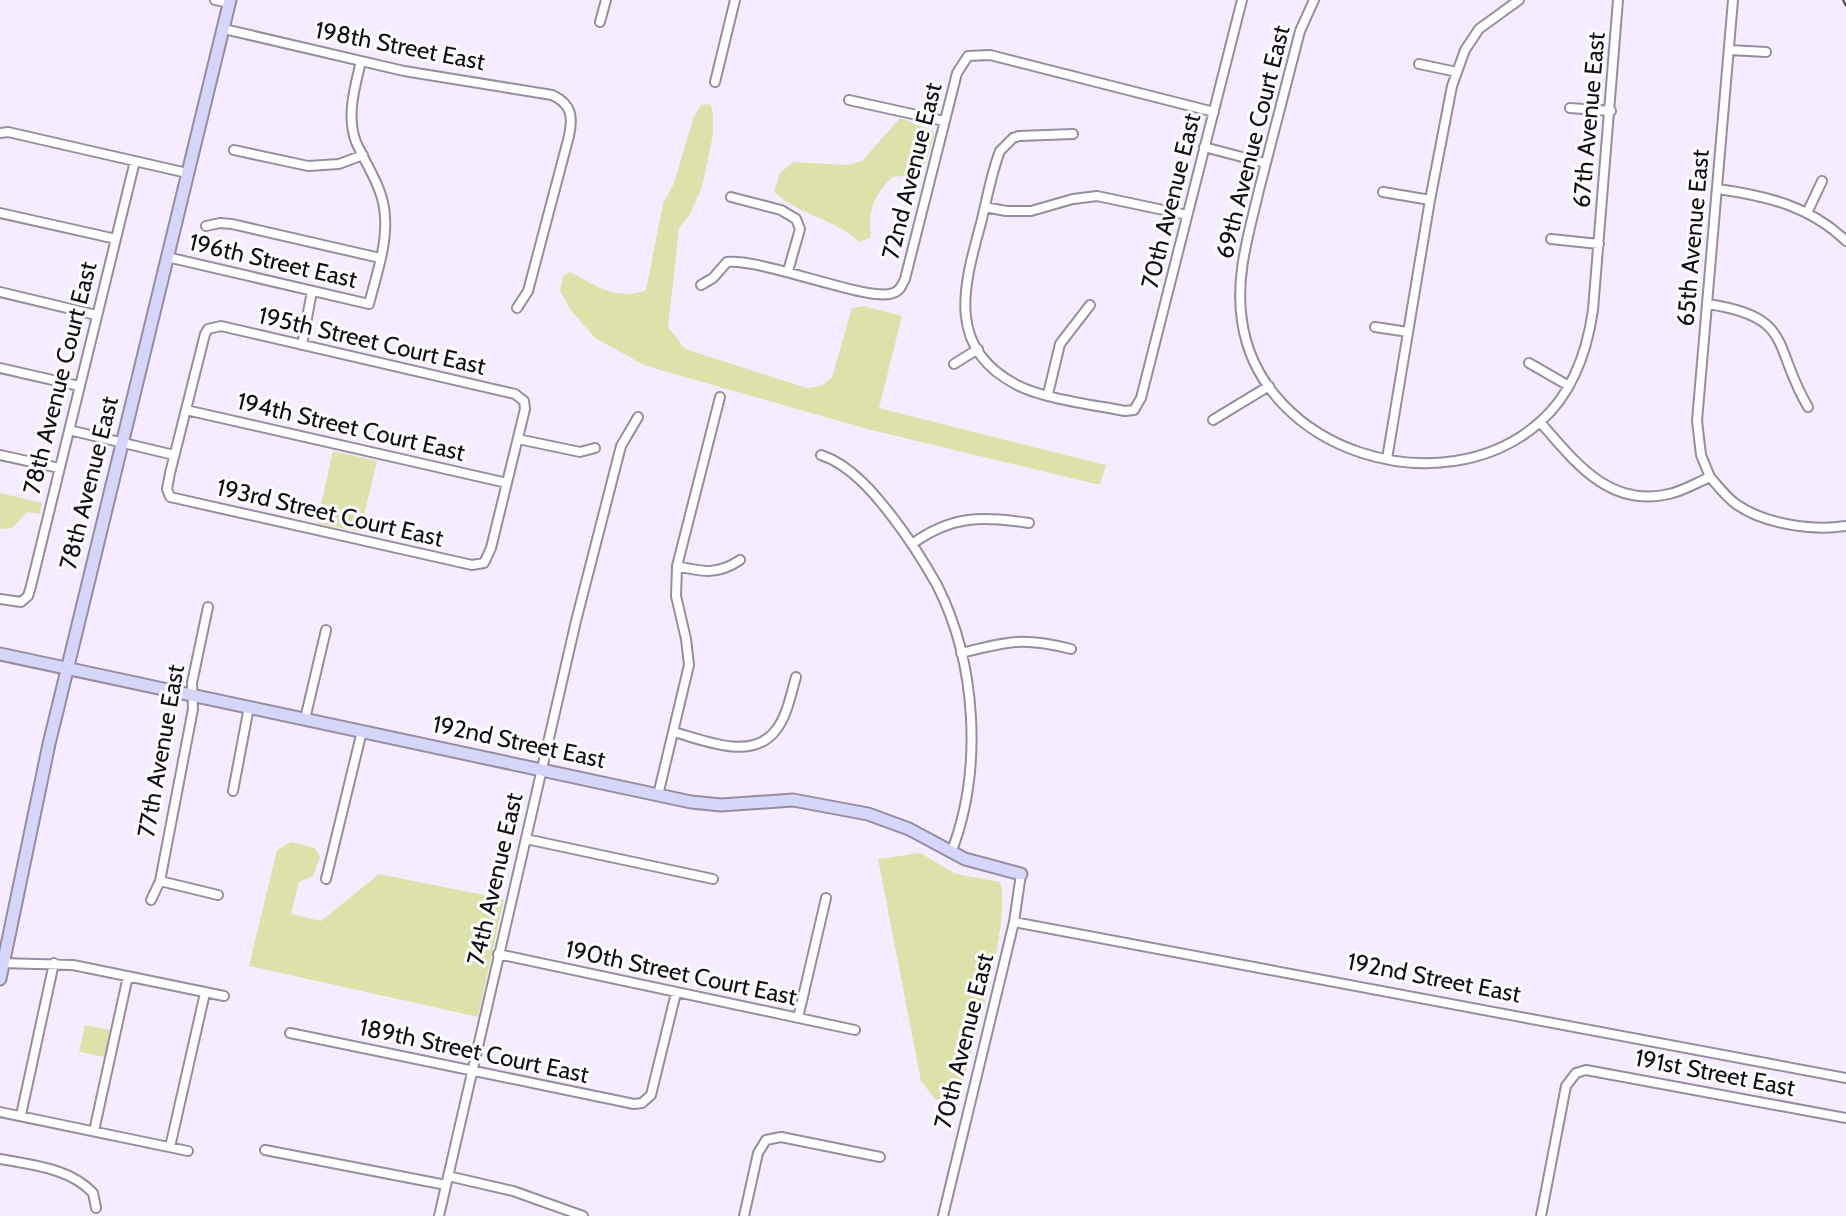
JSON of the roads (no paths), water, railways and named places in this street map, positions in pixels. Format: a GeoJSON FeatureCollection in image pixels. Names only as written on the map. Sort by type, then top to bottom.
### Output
{"type":"FeatureCollection","features":[{"type":"Feature","properties":{"kind":"street"},"geometry":{"type":"LineString","coordinates":[[215,0],[230,2]]}},
{"type":"Feature","properties":{"kind":"street"},"geometry":{"type":"LineString","coordinates":[[600,22],[606,0]]}},
{"type":"Feature","properties":{"kind":"street"},"geometry":{"type":"LineString","coordinates":[[715,82],[735,0]]}},
{"type":"Feature","properties":{"kind":"street","name":"70th Avenue East"},"geometry":{"type":"LineString","coordinates":[[1048,394],[1125,411],[1134,410],[1141,398],[1242,0]]}},
{"type":"Feature","properties":{"kind":"street","name":"69th Avenue Court East"},"geometry":{"type":"LineString","coordinates":[[1314,0],[1300,31],[1244,254],[1240,299],[1242,322],[1249,349],[1286,409],[1306,427],[1329,441],[1387,459]]}},
{"type":"Feature","properties":{"kind":"street"},"geometry":{"type":"LineString","coordinates":[[1387,459],[1430,200],[1457,72],[1465,50],[1479,29],[1518,0]]}},
{"type":"Feature","properties":{"kind":"street","name":"67th Avenue East"},"geometry":{"type":"LineString","coordinates":[[1387,459],[1422,462],[1469,458],[1507,444],[1540,422],[1569,386],[1590,333],[1618,0]]}},
{"type":"Feature","properties":{"kind":"street","name":"65th Avenue East"},"geometry":{"type":"LineString","coordinates":[[1710,477],[1701,455],[1697,421],[1733,0]]}},
{"type":"Feature","properties":{"kind":"street","name":"78th Avenue East"},"geometry":{"type":"LineString","coordinates":[[0,979],[67,668],[230,2]]}},
{"type":"Feature","properties":{"kind":"street","name":"198th Street East"},"geometry":{"type":"LineString","coordinates":[[224,29],[404,71],[552,95],[567,105],[572,121],[569,136],[528,291],[517,308]]}},
{"type":"Feature","properties":{"kind":"street"},"geometry":{"type":"LineString","coordinates":[[1730,50],[1766,52]]}},
{"type":"Feature","properties":{"kind":"street","name":"72nd Avenue East"},"geometry":{"type":"LineString","coordinates":[[788,271],[871,294],[898,291],[905,279],[957,73],[971,56],[990,55],[1214,112]]}},
{"type":"Feature","properties":{"kind":"street"},"geometry":{"type":"LineString","coordinates":[[206,226],[232,224],[380,258],[386,219],[383,198],[352,125],[353,96],[361,61]]}},
{"type":"Feature","properties":{"kind":"street"},"geometry":{"type":"LineString","coordinates":[[1419,64],[1457,72]]}},
{"type":"Feature","properties":{"kind":"street"},"geometry":{"type":"LineString","coordinates":[[849,100],[944,121]]}},
{"type":"Feature","properties":{"kind":"street"},"geometry":{"type":"LineString","coordinates":[[1570,108],[1611,111]]}},
{"type":"Feature","properties":{"kind":"street"},"geometry":{"type":"LineString","coordinates":[[0,133],[8,132],[187,173]]}},
{"type":"Feature","properties":{"kind":"street"},"geometry":{"type":"LineString","coordinates":[[1073,134],[1029,134],[1013,138],[1000,151],[964,295],[967,325],[978,349],[995,369],[1018,386],[1048,394],[1060,344],[1090,305]]}},
{"type":"Feature","properties":{"kind":"street"},"geometry":{"type":"LineString","coordinates":[[1204,147],[1265,163]]}},
{"type":"Feature","properties":{"kind":"street"},"geometry":{"type":"LineString","coordinates":[[234,150],[308,166],[339,164],[363,155]]}},
{"type":"Feature","properties":{"kind":"street","name":"78th Avenue Court East"},"geometry":{"type":"LineString","coordinates":[[0,599],[21,602],[28,596],[135,161]]}},
{"type":"Feature","properties":{"kind":"street"},"geometry":{"type":"LineString","coordinates":[[1807,213],[1822,181]]}},
{"type":"Feature","properties":{"kind":"street"},"geometry":{"type":"LineString","coordinates":[[1718,189],[1773,198],[1807,213],[1834,229],[1846,241]]}},
{"type":"Feature","properties":{"kind":"street"},"geometry":{"type":"LineString","coordinates":[[1383,192],[1430,200]]}},
{"type":"Feature","properties":{"kind":"street"},"geometry":{"type":"LineString","coordinates":[[985,207],[1031,211],[1097,196],[1187,215]]}},
{"type":"Feature","properties":{"kind":"street"},"geometry":{"type":"LineString","coordinates":[[701,285],[713,278],[727,262],[747,262],[788,271],[800,229],[794,217],[781,210],[731,197]]}},
{"type":"Feature","properties":{"kind":"street"},"geometry":{"type":"LineString","coordinates":[[0,213],[116,239]]}},
{"type":"Feature","properties":{"kind":"street","name":"67th Avenue East"},"geometry":{"type":"LineString","coordinates":[[1551,239],[1599,244]]}},
{"type":"Feature","properties":{"kind":"street","name":"196th Street East"},"geometry":{"type":"LineString","coordinates":[[167,257],[369,304],[380,258]]}},
{"type":"Feature","properties":{"kind":"street"},"geometry":{"type":"LineString","coordinates":[[302,345],[312,291]]}},
{"type":"Feature","properties":{"kind":"street"},"geometry":{"type":"LineString","coordinates":[[0,292],[96,315]]}},
{"type":"Feature","properties":{"kind":"street"},"geometry":{"type":"LineString","coordinates":[[1708,304],[1751,313],[1768,325],[1780,342],[1798,390],[1808,407]]}},
{"type":"Feature","properties":{"kind":"street","name":"195th Street Court East"},"geometry":{"type":"LineString","coordinates":[[186,410],[205,334],[210,328],[221,326],[515,394],[524,401],[525,409],[518,439]]}},
{"type":"Feature","properties":{"kind":"street"},"geometry":{"type":"LineString","coordinates":[[1375,327],[1408,332]]}},
{"type":"Feature","properties":{"kind":"street"},"geometry":{"type":"LineString","coordinates":[[954,364],[978,349]]}},
{"type":"Feature","properties":{"kind":"street"},"geometry":{"type":"LineString","coordinates":[[1529,363],[1569,386]]}},
{"type":"Feature","properties":{"kind":"street"},"geometry":{"type":"LineString","coordinates":[[0,368],[79,386]]}},
{"type":"Feature","properties":{"kind":"street"},"geometry":{"type":"LineString","coordinates":[[1213,420],[1269,386]]}},
{"type":"Feature","properties":{"kind":"street"},"geometry":{"type":"LineString","coordinates":[[658,795],[689,665],[676,596],[677,566],[720,397]]}},
{"type":"Feature","properties":{"kind":"street"},"geometry":{"type":"LineString","coordinates":[[69,430],[174,455],[186,410]]}},
{"type":"Feature","properties":{"kind":"street","name":"194th Street Court East"},"geometry":{"type":"LineString","coordinates":[[186,410],[507,483]]}},
{"type":"Feature","properties":{"kind":"street","name":"74th Avenue East"},"geometry":{"type":"LineString","coordinates":[[439,1216],[540,770],[621,446],[638,417]]}},
{"type":"Feature","properties":{"kind":"street"},"geometry":{"type":"LineString","coordinates":[[1540,422],[1590,477],[1614,491],[1635,496],[1658,496],[1671,494],[1710,477],[1735,503],[1759,517],[1806,526],[1846,526]]}},
{"type":"Feature","properties":{"kind":"street"},"geometry":{"type":"LineString","coordinates":[[507,483],[518,439],[580,452],[595,448]]}},
{"type":"Feature","properties":{"kind":"street"},"geometry":{"type":"LineString","coordinates":[[0,455],[59,468]]}},
{"type":"Feature","properties":{"kind":"street","name":"193rd Street Court East"},"geometry":{"type":"LineString","coordinates":[[174,455],[168,484],[170,497],[482,565],[491,548],[507,483]]}},
{"type":"Feature","properties":{"kind":"street"},"geometry":{"type":"LineString","coordinates":[[821,455],[835,460],[859,479],[882,503],[912,544],[937,586],[961,653],[969,702],[971,747],[966,797],[951,853]]}},
{"type":"Feature","properties":{"kind":"street"},"geometry":{"type":"LineString","coordinates":[[912,544],[947,524],[974,518],[1029,523]]}},
{"type":"Feature","properties":{"kind":"street"},"geometry":{"type":"LineString","coordinates":[[677,566],[717,572],[740,560]]}},
{"type":"Feature","properties":{"kind":"street","name":"77th Avenue East"},"geometry":{"type":"LineString","coordinates":[[151,900],[160,881],[193,709],[192,695],[208,607]]}},
{"type":"Feature","properties":{"kind":"street"},"geometry":{"type":"LineString","coordinates":[[305,719],[326,630]]}},
{"type":"Feature","properties":{"kind":"street"},"geometry":{"type":"LineString","coordinates":[[961,653],[1018,640],[1071,649]]}},
{"type":"Feature","properties":{"kind":"street","name":"192nd Street East"},"geometry":{"type":"LineString","coordinates":[[0,654],[691,802],[721,805],[781,800],[810,802],[888,820],[951,853],[1021,874]]}},
{"type":"Feature","properties":{"kind":"street"},"geometry":{"type":"LineString","coordinates":[[674,732],[733,747],[759,743],[776,730],[796,677]]}},
{"type":"Feature","properties":{"kind":"street"},"geometry":{"type":"LineString","coordinates":[[233,791],[249,707]]}},
{"type":"Feature","properties":{"kind":"street"},"geometry":{"type":"LineString","coordinates":[[326,879],[362,731]]}},
{"type":"Feature","properties":{"kind":"street"},"geometry":{"type":"LineString","coordinates":[[526,839],[713,879]]}},
{"type":"Feature","properties":{"kind":"street","name":"70th Avenue East"},"geometry":{"type":"LineString","coordinates":[[943,1216],[1014,922],[1021,874]]}},
{"type":"Feature","properties":{"kind":"street"},"geometry":{"type":"LineString","coordinates":[[160,881],[218,895]]}},
{"type":"Feature","properties":{"kind":"street"},"geometry":{"type":"LineString","coordinates":[[798,1018],[826,898]]}},
{"type":"Feature","properties":{"kind":"street","name":"192nd Street East"},"geometry":{"type":"LineString","coordinates":[[1014,922],[1846,1078]]}},
{"type":"Feature","properties":{"kind":"street","name":"190th Street Court East"},"geometry":{"type":"LineString","coordinates":[[498,954],[855,1030]]}},
{"type":"Feature","properties":{"kind":"street"},"geometry":{"type":"LineString","coordinates":[[2,963],[54,963],[224,996]]}},
{"type":"Feature","properties":{"kind":"street"},"geometry":{"type":"LineString","coordinates":[[21,1115],[54,963]]}},
{"type":"Feature","properties":{"kind":"street"},"geometry":{"type":"LineString","coordinates":[[94,1131],[128,976]]}},
{"type":"Feature","properties":{"kind":"street"},"geometry":{"type":"LineString","coordinates":[[170,1147],[205,993]]}},
{"type":"Feature","properties":{"kind":"street","name":"189th Street Court East"},"geometry":{"type":"LineString","coordinates":[[290,1033],[623,1103],[642,1103],[648,1099],[654,1086],[676,993]]}},
{"type":"Feature","properties":{"kind":"street","name":"191st Street East"},"geometry":{"type":"LineString","coordinates":[[1541,1216],[1563,1097],[1566,1086],[1576,1073],[1601,1071],[1846,1118]]}},
{"type":"Feature","properties":{"kind":"street"},"geometry":{"type":"LineString","coordinates":[[0,1112],[188,1151]]}},
{"type":"Feature","properties":{"kind":"street"},"geometry":{"type":"LineString","coordinates":[[744,1216],[758,1153],[770,1138],[781,1137],[880,1157]]}},
{"type":"Feature","properties":{"kind":"street"},"geometry":{"type":"LineString","coordinates":[[265,1150],[513,1191],[583,1216]]}},
{"type":"Feature","properties":{"kind":"street"},"geometry":{"type":"LineString","coordinates":[[0,1159],[73,1177],[93,1193],[96,1208]]}},
{"type":"Feature","properties":{"kind":"railway"},"geometry":{"type":"LineString","coordinates":[[1843,0],[1846,6]]}}]}
